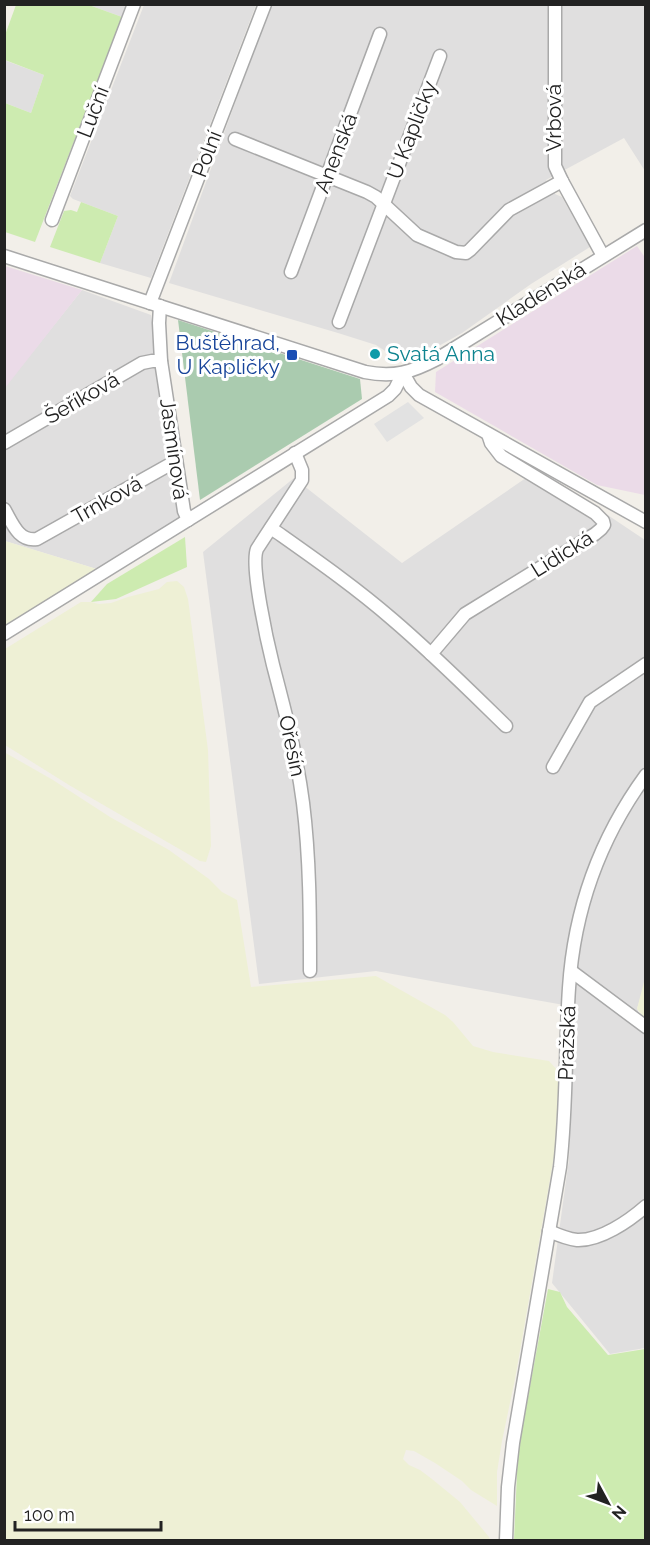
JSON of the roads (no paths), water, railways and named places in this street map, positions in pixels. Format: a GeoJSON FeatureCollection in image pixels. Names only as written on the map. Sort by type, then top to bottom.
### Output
{"type":"FeatureCollection","features":[{"type":"Feature","properties":{"kind":"street","name":"Luční"},"geometry":{"type":"LineString","coordinates":[[52,220],[134,4]]}},
{"type":"Feature","properties":{"kind":"street","name":"Polní"},"geometry":{"type":"LineString","coordinates":[[155,304],[265,4]]}},
{"type":"Feature","properties":{"kind":"street","name":"Vrbová"},"geometry":{"type":"LineString","coordinates":[[555,4],[554,161],[562,181],[603,256]]}},
{"type":"Feature","properties":{"kind":"street","name":"Anenská"},"geometry":{"type":"LineString","coordinates":[[291,272],[380,34]]}},
{"type":"Feature","properties":{"kind":"street","name":"U Kapličky"},"geometry":{"type":"LineString","coordinates":[[339,322],[440,56]]}},
{"type":"Feature","properties":{"kind":"street","name":"U Kapličky"},"geometry":{"type":"LineString","coordinates":[[235,139],[367,192],[384,204],[417,235],[456,252],[466,252],[474,247],[508,210],[562,181]]}},
{"type":"Feature","properties":{"kind":"street","name":"Kladenská"},"geometry":{"type":"LineString","coordinates":[[403,373],[437,359],[645,230]]}},
{"type":"Feature","properties":{"kind":"street"},"geometry":{"type":"LineString","coordinates":[[4,256],[365,372],[386,375],[403,373]]}},
{"type":"Feature","properties":{"kind":"street","name":"Jasmínová"},"geometry":{"type":"LineString","coordinates":[[155,304],[176,461],[184,511],[188,520]]}},
{"type":"Feature","properties":{"kind":"street","name":"Šeříková"},"geometry":{"type":"LineString","coordinates":[[4,442],[142,363],[161,361]]}},
{"type":"Feature","properties":{"kind":"street"},"geometry":{"type":"LineString","coordinates":[[4,634],[388,396],[395,389],[403,373]]}},
{"type":"Feature","properties":{"kind":"street","name":"Lidická"},"geometry":{"type":"LineString","coordinates":[[403,373],[416,393],[645,522]]}},
{"type":"Feature","properties":{"kind":"street","name":"Lidická"},"geometry":{"type":"LineString","coordinates":[[431,654],[465,614],[595,534],[604,525],[595,513],[501,456],[491,443],[488,434]]}},
{"type":"Feature","properties":{"kind":"street","name":"Ořešín"},"geometry":{"type":"LineString","coordinates":[[295,453],[302,470],[302,480],[255,552],[255,565],[270,655],[291,739],[303,802],[308,862],[310,972]]}},
{"type":"Feature","properties":{"kind":"street","name":"Trnková"},"geometry":{"type":"LineString","coordinates":[[4,509],[22,536],[37,539],[176,461]]}},
{"type":"Feature","properties":{"kind":"street"},"geometry":{"type":"LineString","coordinates":[[271,528],[349,584],[393,620],[506,726]]}},
{"type":"Feature","properties":{"kind":"street"},"geometry":{"type":"LineString","coordinates":[[553,767],[590,702],[645,664]]}},
{"type":"Feature","properties":{"kind":"street","name":"Pražská"},"geometry":{"type":"LineString","coordinates":[[506,1540],[508,1487],[513,1443],[562,1150],[571,971],[578,926],[592,872],[626,805],[645,775]]}},
{"type":"Feature","properties":{"kind":"street"},"geometry":{"type":"LineString","coordinates":[[571,971],[645,1026]]}},
{"type":"Feature","properties":{"kind":"street"},"geometry":{"type":"LineString","coordinates":[[549,1231],[570,1239],[584,1240],[626,1221],[645,1206]]}},
{"type":"Feature","properties":{"kind":"place","name":"Svatá Anna"},"geometry":{"type":"Point","coordinates":[375,354]}},
{"type":"Feature","properties":{"kind":"place","name":"Buštěhrad, U Kapličky"},"geometry":{"type":"Point","coordinates":[292,355]}}]}
